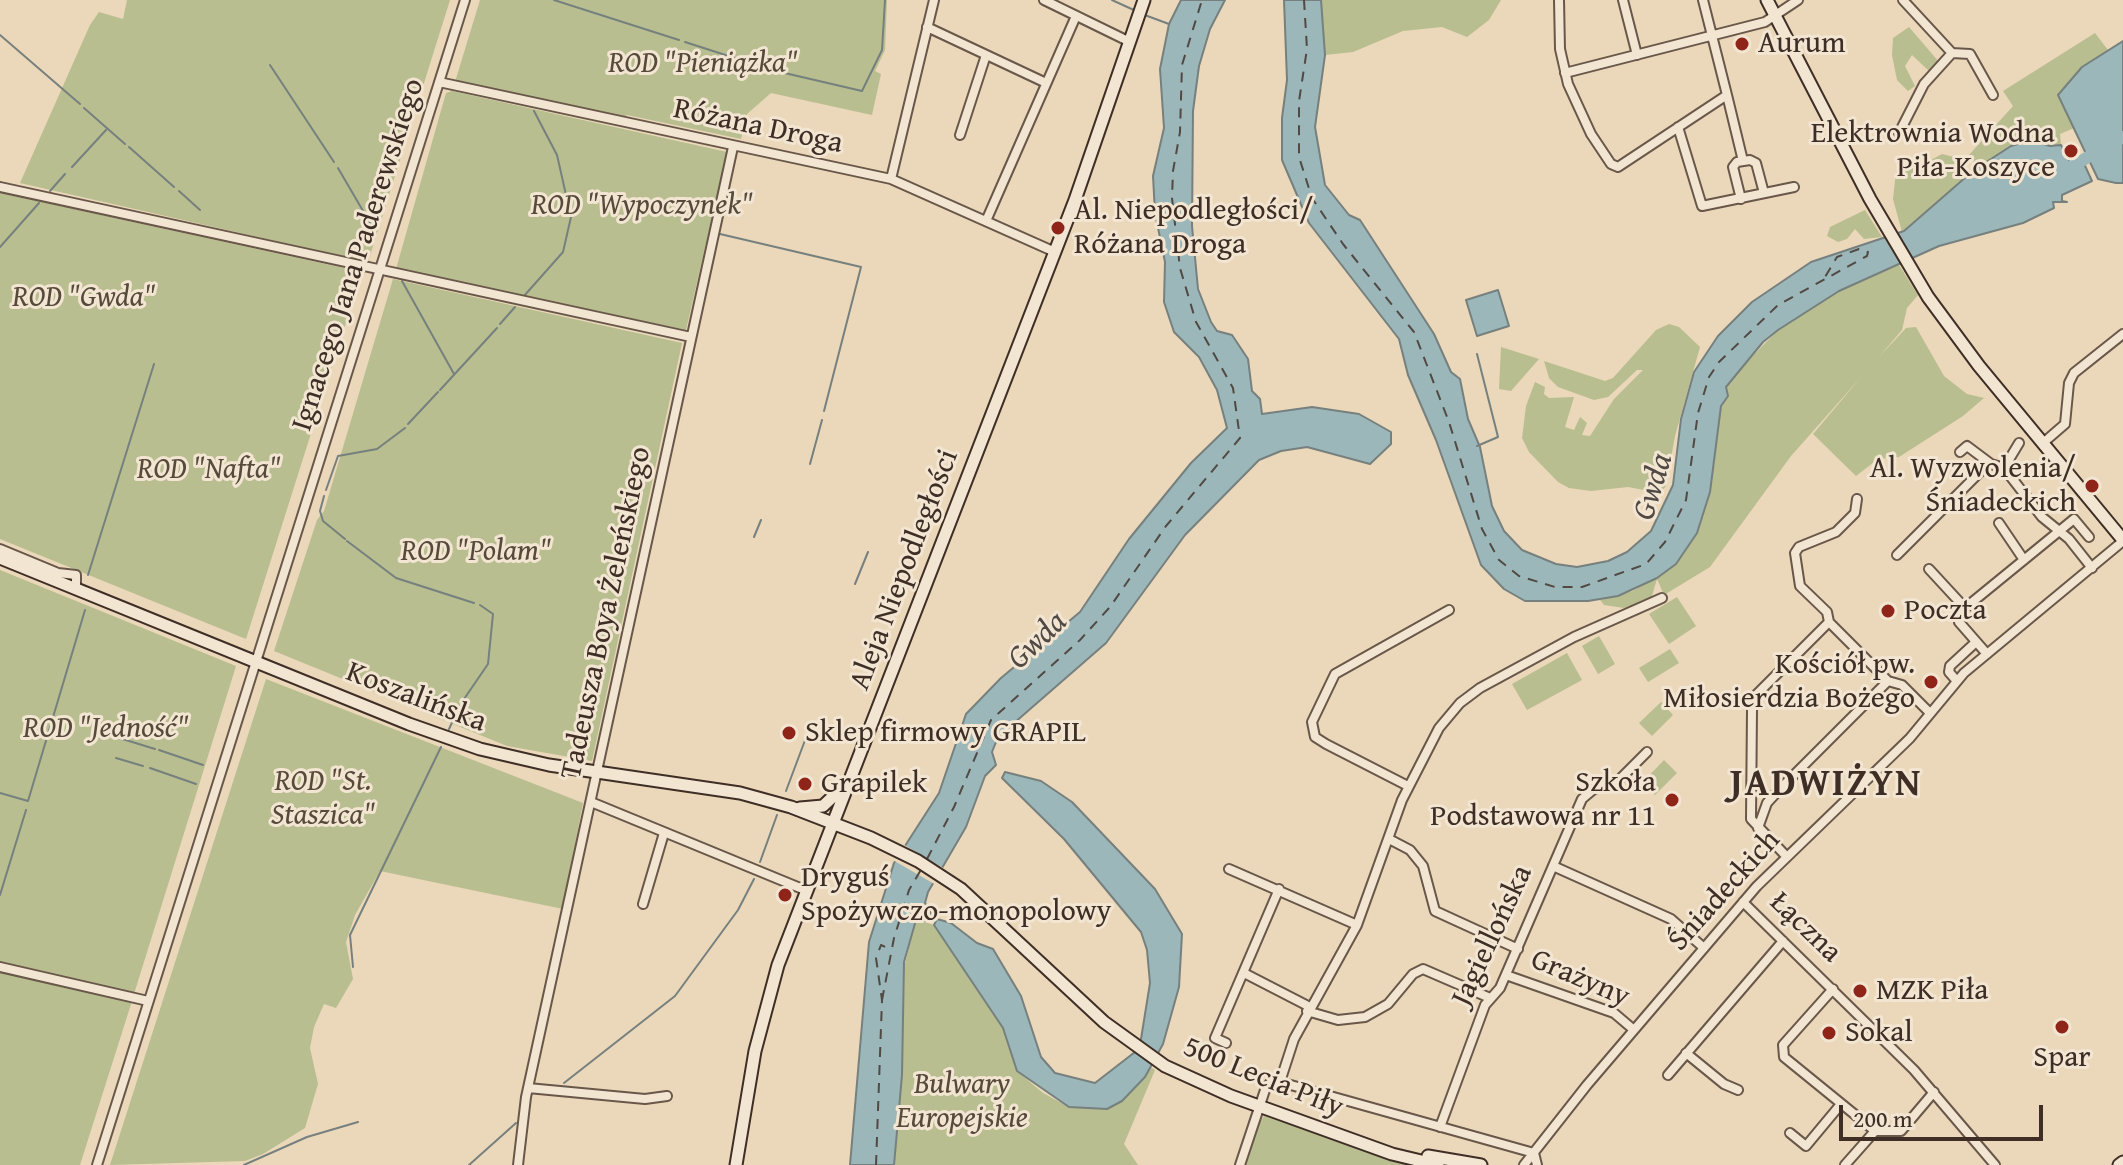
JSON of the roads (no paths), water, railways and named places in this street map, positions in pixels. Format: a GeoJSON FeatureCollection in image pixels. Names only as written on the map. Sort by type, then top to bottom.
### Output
{"type":"FeatureCollection","features":[{"type":"Feature","properties":{"kind":"street","name":"Ignacego Jana Paderewskiego"},"geometry":{"type":"LineString","coordinates":[[97,1165],[465,0]]}},
{"type":"Feature","properties":{"kind":"street"},"geometry":{"type":"LineString","coordinates":[[891,179],[934,0]]}},
{"type":"Feature","properties":{"kind":"street"},"geometry":{"type":"LineString","coordinates":[[1044,0],[1130,42]]}},
{"type":"Feature","properties":{"kind":"street"},"geometry":{"type":"LineString","coordinates":[[1559,0],[1559,38],[1565,73],[1583,120],[1616,167],[1727,95]]}},
{"type":"Feature","properties":{"kind":"street"},"geometry":{"type":"LineString","coordinates":[[1623,0],[1637,55]]}},
{"type":"Feature","properties":{"kind":"street"},"geometry":{"type":"LineString","coordinates":[[1703,0],[1743,161]]}},
{"type":"Feature","properties":{"kind":"street"},"geometry":{"type":"LineString","coordinates":[[1767,0],[1887,228],[1928,297],[1979,366],[2123,541]]}},
{"type":"Feature","properties":{"kind":"street"},"geometry":{"type":"LineString","coordinates":[[1565,73],[1775,17],[1798,0]]}},
{"type":"Feature","properties":{"kind":"street"},"geometry":{"type":"LineString","coordinates":[[1903,0],[1952,53],[1970,54],[1993,95]]}},
{"type":"Feature","properties":{"kind":"street","name":"Aleja Niepodległości"},"geometry":{"type":"LineString","coordinates":[[736,1165],[764,1010],[805,890],[1055,252],[1143,3]]}},
{"type":"Feature","properties":{"kind":"street"},"geometry":{"type":"LineString","coordinates":[[986,221],[1044,82],[1076,16]]}},
{"type":"Feature","properties":{"kind":"street"},"geometry":{"type":"LineString","coordinates":[[927,27],[1044,82]]}},
{"type":"Feature","properties":{"kind":"street"},"geometry":{"type":"LineString","coordinates":[[1899,133],[1924,84],[1952,53]]}},
{"type":"Feature","properties":{"kind":"street"},"geometry":{"type":"LineString","coordinates":[[960,135],[986,55]]}},
{"type":"Feature","properties":{"kind":"street","name":"Różana Droga"},"geometry":{"type":"LineString","coordinates":[[439,82],[891,179],[1055,252]]}},
{"type":"Feature","properties":{"kind":"street"},"geometry":{"type":"LineString","coordinates":[[1678,127],[1701,206],[1794,187]]}},
{"type":"Feature","properties":{"kind":"street","name":"Tadeusza Boya Żeleńskiego"},"geometry":{"type":"LineString","coordinates":[[518,1165],[528,1088],[733,147]]}},
{"type":"Feature","properties":{"kind":"street"},"geometry":{"type":"LineString","coordinates":[[1741,199],[1733,167],[1743,161],[1756,163],[1764,193]]}},
{"type":"Feature","properties":{"kind":"street"},"geometry":{"type":"LineString","coordinates":[[0,187],[691,337]]}},
{"type":"Feature","properties":{"kind":"street"},"geometry":{"type":"LineString","coordinates":[[2043,443],[2065,424],[2069,383],[2074,373],[2123,334]]}},
{"type":"Feature","properties":{"kind":"street"},"geometry":{"type":"LineString","coordinates":[[2004,468],[2019,443]]}},
{"type":"Feature","properties":{"kind":"street"},"geometry":{"type":"LineString","coordinates":[[1960,452],[1967,446],[1991,464],[2004,468],[2092,568]]}},
{"type":"Feature","properties":{"kind":"street"},"geometry":{"type":"LineString","coordinates":[[1897,555],[1991,464]]}},
{"type":"Feature","properties":{"kind":"street"},"geometry":{"type":"LineString","coordinates":[[1857,499],[1855,513],[1843,525],[1825,538],[1799,547],[1795,553],[1800,586],[1827,612],[1829,622],[1888,681],[1902,685],[1930,713]]}},
{"type":"Feature","properties":{"kind":"street"},"geometry":{"type":"LineString","coordinates":[[1987,654],[1959,622],[1965,608],[2074,519],[2089,537]]}},
{"type":"Feature","properties":{"kind":"street"},"geometry":{"type":"LineString","coordinates":[[1999,523],[2024,560]]}},
{"type":"Feature","properties":{"kind":"street","name":"Śniadeckich"},"geometry":{"type":"LineString","coordinates":[[1524,1165],[1743,902],[1910,738],[1956,680],[2123,541]]}},
{"type":"Feature","properties":{"kind":"street"},"geometry":{"type":"LineString","coordinates":[[0,549],[58,573],[76,575],[76,589]]}},
{"type":"Feature","properties":{"kind":"street","name":"Koszalińska"},"geometry":{"type":"LineString","coordinates":[[0,558],[454,741],[508,757],[728,791],[791,807],[832,822]]}},
{"type":"Feature","properties":{"kind":"street"},"geometry":{"type":"LineString","coordinates":[[1929,569],[1965,608]]}},
{"type":"Feature","properties":{"kind":"street"},"geometry":{"type":"LineString","coordinates":[[1280,1082],[1308,1009],[1357,925],[1408,786],[1443,722],[1466,698],[1490,684],[1574,637],[1662,598]]}},
{"type":"Feature","properties":{"kind":"street"},"geometry":{"type":"LineString","coordinates":[[1408,786],[1315,737],[1312,722],[1335,674],[1449,610]]}},
{"type":"Feature","properties":{"kind":"street"},"geometry":{"type":"LineString","coordinates":[[1787,857],[1758,828],[1751,819],[1748,807],[1755,696],[1829,622]]}},
{"type":"Feature","properties":{"kind":"street"},"geometry":{"type":"LineString","coordinates":[[1956,680],[1949,672],[1950,666],[1976,642]]}},
{"type":"Feature","properties":{"kind":"street"},"geometry":{"type":"LineString","coordinates":[[1758,828],[1767,803],[1888,681]]}},
{"type":"Feature","properties":{"kind":"street","name":"Jagiellońska"},"geometry":{"type":"LineString","coordinates":[[1440,1127],[1459,1071],[1490,998],[1506,975],[1582,799],[1594,789],[1618,781],[1647,752]]}},
{"type":"Feature","properties":{"kind":"street"},"geometry":{"type":"LineString","coordinates":[[791,807],[823,806],[848,780]]}},
{"type":"Feature","properties":{"kind":"street"},"geometry":{"type":"LineString","coordinates":[[591,802],[805,890]]}},
{"type":"Feature","properties":{"kind":"street","name":"500 Lecia Piły"},"geometry":{"type":"LineString","coordinates":[[832,822],[918,861],[961,889],[1124,1039],[1165,1066],[1258,1106],[1438,1165]]}},
{"type":"Feature","properties":{"kind":"street"},"geometry":{"type":"LineString","coordinates":[[643,904],[664,833]]}},
{"type":"Feature","properties":{"kind":"street"},"geometry":{"type":"LineString","coordinates":[[1389,839],[1410,850],[1423,866],[1435,911],[1518,949]]}},
{"type":"Feature","properties":{"kind":"street"},"geometry":{"type":"LineString","coordinates":[[1553,866],[1671,919],[1704,948]]}},
{"type":"Feature","properties":{"kind":"street"},"geometry":{"type":"LineString","coordinates":[[1229,869],[1357,925]]}},
{"type":"Feature","properties":{"kind":"street"},"geometry":{"type":"LineString","coordinates":[[1226,1043],[1215,1038],[1279,889]]}},
{"type":"Feature","properties":{"kind":"street","name":"Łączna"},"geometry":{"type":"LineString","coordinates":[[1743,902],[1934,1092],[1995,1165]]}},
{"type":"Feature","properties":{"kind":"street"},"geometry":{"type":"LineString","coordinates":[[1668,1075],[1783,941]]}},
{"type":"Feature","properties":{"kind":"street"},"geometry":{"type":"LineString","coordinates":[[0,967],[148,1001]]}},
{"type":"Feature","properties":{"kind":"street"},"geometry":{"type":"LineString","coordinates":[[1244,973],[1308,1009],[1343,1021],[1370,1015],[1388,1004],[1413,974],[1423,969],[1490,998]]}},
{"type":"Feature","properties":{"kind":"street","name":"Grażyny"},"geometry":{"type":"LineString","coordinates":[[1506,975],[1614,1013],[1634,1030]]}},
{"type":"Feature","properties":{"kind":"street"},"geometry":{"type":"LineString","coordinates":[[1833,989],[1781,1051],[1875,1131],[1901,1131],[1934,1092]]}},
{"type":"Feature","properties":{"kind":"street"},"geometry":{"type":"LineString","coordinates":[[1686,1053],[1724,1084],[1738,1090]]}},
{"type":"Feature","properties":{"kind":"street"},"geometry":{"type":"LineString","coordinates":[[1240,1165],[1258,1106],[1268,1085],[1280,1082],[1534,1153],[1537,1165]]}},
{"type":"Feature","properties":{"kind":"street"},"geometry":{"type":"LineString","coordinates":[[528,1088],[645,1099],[667,1096]]}},
{"type":"Feature","properties":{"kind":"street"},"geometry":{"type":"LineString","coordinates":[[1790,1133],[1806,1146],[1841,1104]]}},
{"type":"Feature","properties":{"kind":"street"},"geometry":{"type":"LineString","coordinates":[[1845,1165],[1875,1131]]}},
{"type":"Feature","properties":{"kind":"street","name":"500 Lecia Piły"},"geometry":{"type":"LineString","coordinates":[[1373,1145],[1481,1165]]}},
{"type":"Feature","properties":{"kind":"water"},"geometry":{"type":"Polygon","coordinates":[[[1181,0],[1225,0],[1210,29],[1199,66],[1193,111],[1192,226],[1198,289],[1211,322],[1217,331],[1232,335],[1248,359],[1252,391],[1260,399],[1262,414],[1312,407],[1359,414],[1391,432],[1391,444],[1370,464],[1307,447],[1281,451],[1259,460],[1185,535],[1106,643],[998,737],[992,752],[996,765],[985,776],[966,827],[928,892],[925,903],[931,913],[926,921],[916,920],[904,962],[902,1075],[894,1165],[850,1165],[869,942],[894,863],[939,793],[966,714],[1001,678],[1080,612],[1129,539],[1191,463],[1227,428],[1217,390],[1199,357],[1174,332],[1164,302],[1165,262],[1155,213],[1153,176],[1164,128],[1160,69],[1169,24],[1181,0]]]}},
{"type":"Feature","properties":{"kind":"water"},"geometry":{"type":"Polygon","coordinates":[[[1284,0],[1321,0],[1325,55],[1315,127],[1325,185],[1349,215],[1360,220],[1434,334],[1451,372],[1460,379],[1468,419],[1480,447],[1492,506],[1504,531],[1522,550],[1556,564],[1577,567],[1608,561],[1627,552],[1651,531],[1673,485],[1681,419],[1694,372],[1718,336],[1752,302],[1811,262],[1904,231],[1974,170],[2011,146],[2031,140],[2050,146],[2061,145],[2070,162],[2081,157],[2092,181],[2062,195],[2062,201],[2067,202],[2053,202],[2054,208],[2023,223],[1939,246],[1839,291],[1778,330],[1763,342],[1726,387],[1728,396],[1721,406],[1710,492],[1697,533],[1676,564],[1657,578],[1618,596],[1588,601],[1525,601],[1504,589],[1481,565],[1436,440],[1408,375],[1399,339],[1309,223],[1282,160],[1282,118],[1287,80],[1284,0]]]}},
{"type":"Feature","properties":{"kind":"water"},"geometry":{"type":"Polygon","coordinates":[[[2123,41],[2123,183],[2116,183],[2098,179],[2058,95],[2082,67],[2123,41]]]}},
{"type":"Feature","properties":{"kind":"water"},"geometry":{"type":"Polygon","coordinates":[[[1498,290],[1509,326],[1477,336],[1466,300],[1498,290]]]}},
{"type":"Feature","properties":{"kind":"water"},"geometry":{"type":"Polygon","coordinates":[[[1005,772],[1041,781],[1072,802],[1155,889],[1182,934],[1179,987],[1163,1044],[1145,1077],[1122,1101],[1107,1109],[1069,1107],[1017,1071],[1003,1028],[934,925],[937,919],[951,923],[977,943],[993,949],[1021,996],[1041,1057],[1055,1073],[1095,1083],[1135,1052],[1141,1039],[1150,983],[1147,950],[1141,932],[1064,839],[1002,778],[1005,772]]]}},
{"type":"Feature","properties":{"kind":"waterway"},"geometry":{"type":"LineString","coordinates":[[554,0],[679,40]]}},
{"type":"Feature","properties":{"kind":"waterway"},"geometry":{"type":"LineString","coordinates":[[776,71],[862,91],[882,50],[885,0]]}},
{"type":"Feature","properties":{"kind":"waterway"},"geometry":{"type":"LineString","coordinates":[[1112,0],[1136,11]]}},
{"type":"Feature","properties":{"kind":"waterway"},"geometry":{"type":"LineString","coordinates":[[1142,14],[1169,24]]}},
{"type":"Feature","properties":{"kind":"waterway"},"geometry":{"type":"LineString","coordinates":[[0,35],[80,104]]}},
{"type":"Feature","properties":{"kind":"waterway"},"geometry":{"type":"LineString","coordinates":[[685,42],[769,69]]}},
{"type":"Feature","properties":{"kind":"waterway"},"geometry":{"type":"LineString","coordinates":[[270,65],[334,162]]}},
{"type":"Feature","properties":{"kind":"waterway"},"geometry":{"type":"LineString","coordinates":[[84,108],[125,144]]}},
{"type":"Feature","properties":{"kind":"waterway"},"geometry":{"type":"LineString","coordinates":[[524,296],[563,252],[571,217],[557,155],[534,111]]}},
{"type":"Feature","properties":{"kind":"waterway"},"geometry":{"type":"LineString","coordinates":[[72,167],[106,130]]}},
{"type":"Feature","properties":{"kind":"waterway","name":"Gwda"},"geometry":{"type":"LineString","coordinates":[[2069,168],[2123,137]]}},
{"type":"Feature","properties":{"kind":"waterway"},"geometry":{"type":"LineString","coordinates":[[129,147],[174,187]]}},
{"type":"Feature","properties":{"kind":"waterway"},"geometry":{"type":"LineString","coordinates":[[338,168],[373,228]]}},
{"type":"Feature","properties":{"kind":"waterway"},"geometry":{"type":"LineString","coordinates":[[50,191],[65,174]]}},
{"type":"Feature","properties":{"kind":"waterway"},"geometry":{"type":"LineString","coordinates":[[179,191],[200,210]]}},
{"type":"Feature","properties":{"kind":"waterway"},"geometry":{"type":"LineString","coordinates":[[0,247],[39,203]]}},
{"type":"Feature","properties":{"kind":"waterway"},"geometry":{"type":"LineString","coordinates":[[720,234],[861,267],[824,411]]}},
{"type":"Feature","properties":{"kind":"waterway"},"geometry":{"type":"LineString","coordinates":[[402,281],[454,374]]}},
{"type":"Feature","properties":{"kind":"waterway"},"geometry":{"type":"LineString","coordinates":[[500,324],[515,307]]}},
{"type":"Feature","properties":{"kind":"waterway"},"geometry":{"type":"LineString","coordinates":[[440,390],[497,328]]}},
{"type":"Feature","properties":{"kind":"waterway"},"geometry":{"type":"LineString","coordinates":[[1477,354],[1498,437],[1477,446]]}},
{"type":"Feature","properties":{"kind":"waterway"},"geometry":{"type":"LineString","coordinates":[[88,575],[154,364]]}},
{"type":"Feature","properties":{"kind":"waterway"},"geometry":{"type":"LineString","coordinates":[[408,424],[438,392]]}},
{"type":"Feature","properties":{"kind":"waterway"},"geometry":{"type":"LineString","coordinates":[[810,464],[822,420]]}},
{"type":"Feature","properties":{"kind":"waterway"},"geometry":{"type":"LineString","coordinates":[[326,490],[338,456],[377,449],[405,428]]}},
{"type":"Feature","properties":{"kind":"waterway"},"geometry":{"type":"LineString","coordinates":[[324,496],[320,511],[323,521],[345,539]]}},
{"type":"Feature","properties":{"kind":"waterway"},"geometry":{"type":"LineString","coordinates":[[754,537],[761,520]]}},
{"type":"Feature","properties":{"kind":"waterway"},"geometry":{"type":"LineString","coordinates":[[347,541],[396,578],[474,603]]}},
{"type":"Feature","properties":{"kind":"waterway"},"geometry":{"type":"LineString","coordinates":[[855,584],[868,552]]}},
{"type":"Feature","properties":{"kind":"waterway"},"geometry":{"type":"LineString","coordinates":[[462,702],[488,664],[493,614],[480,605]]}},
{"type":"Feature","properties":{"kind":"waterway"},"geometry":{"type":"LineString","coordinates":[[0,793],[28,801],[85,610]]}},
{"type":"Feature","properties":{"kind":"waterway"},"geometry":{"type":"LineString","coordinates":[[449,729],[460,706]]}},
{"type":"Feature","properties":{"kind":"waterway"},"geometry":{"type":"LineString","coordinates":[[103,733],[155,749]]}},
{"type":"Feature","properties":{"kind":"waterway"},"geometry":{"type":"LineString","coordinates":[[786,791],[807,735]]}},
{"type":"Feature","properties":{"kind":"waterway"},"geometry":{"type":"LineString","coordinates":[[353,967],[350,935],[441,747]]}},
{"type":"Feature","properties":{"kind":"waterway"},"geometry":{"type":"LineString","coordinates":[[159,750],[203,765]]}},
{"type":"Feature","properties":{"kind":"waterway"},"geometry":{"type":"LineString","coordinates":[[116,758],[143,766]]}},
{"type":"Feature","properties":{"kind":"waterway"},"geometry":{"type":"LineString","coordinates":[[150,768],[196,784]]}},
{"type":"Feature","properties":{"kind":"waterway"},"geometry":{"type":"LineString","coordinates":[[0,895],[26,810]]}},
{"type":"Feature","properties":{"kind":"waterway"},"geometry":{"type":"LineString","coordinates":[[760,862],[777,815]]}},
{"type":"Feature","properties":{"kind":"waterway"},"geometry":{"type":"LineString","coordinates":[[564,1083],[675,996],[738,910],[754,879]]}},
{"type":"Feature","properties":{"kind":"waterway"},"geometry":{"type":"LineString","coordinates":[[244,1165],[307,1137],[358,1122]]}},
{"type":"Feature","properties":{"kind":"waterway"},"geometry":{"type":"LineString","coordinates":[[469,1165],[516,1123]]}},
{"type":"Feature","properties":{"kind":"place","name":"Aurum"},"geometry":{"type":"Point","coordinates":[1742,44]}},
{"type":"Feature","properties":{"kind":"place","name":"Elektrownia Wodna Piła-Koszyce"},"geometry":{"type":"Point","coordinates":[2071,151]}},
{"type":"Feature","properties":{"kind":"place","name":"Al. Niepodległości/ Różana Droga"},"geometry":{"type":"Point","coordinates":[1058,228]}},
{"type":"Feature","properties":{"kind":"place","name":"Al. Wyzwolenia/ Śniadeckich"},"geometry":{"type":"Point","coordinates":[2092,486]}},
{"type":"Feature","properties":{"kind":"place","name":"Poczta"},"geometry":{"type":"Point","coordinates":[1888,611]}},
{"type":"Feature","properties":{"kind":"place","name":"Kościół pw. Miłosierdzia Bożego"},"geometry":{"type":"Point","coordinates":[1931,682]}},
{"type":"Feature","properties":{"kind":"place","name":"Sklep firmowy GRAPIL"},"geometry":{"type":"Point","coordinates":[789,733]}},
{"type":"Feature","properties":{"kind":"place","name":"Grapilek"},"geometry":{"type":"Point","coordinates":[805,784]}},
{"type":"Feature","properties":{"kind":"place","name":"Szkoła Podstawowa nr 11"},"geometry":{"type":"Point","coordinates":[1672,800]}},
{"type":"Feature","properties":{"kind":"place","name":"Dryguś Spożywczo-monopolowy"},"geometry":{"type":"Point","coordinates":[785,895]}},
{"type":"Feature","properties":{"kind":"place","name":"MZK Piła"},"geometry":{"type":"Point","coordinates":[1860,991]}},
{"type":"Feature","properties":{"kind":"place","name":"Spar"},"geometry":{"type":"Point","coordinates":[2062,1027]}},
{"type":"Feature","properties":{"kind":"place","name":"Sokal"},"geometry":{"type":"Point","coordinates":[1829,1033]}},
{"type":"Feature","properties":{"kind":"district","name":"JADWIŻYN"},"geometry":{"type":"Point","coordinates":[1826,785]}},
{"type":"Feature","properties":{"kind":"park label","name":"ROD \"Pieniążka\""},"geometry":{"type":"Point","coordinates":[703,64]}},
{"type":"Feature","properties":{"kind":"park label","name":"ROD \"Wypoczynek\""},"geometry":{"type":"Point","coordinates":[642,206]}},
{"type":"Feature","properties":{"kind":"park label","name":"ROD \"Gwda\""},"geometry":{"type":"Point","coordinates":[84,298]}},
{"type":"Feature","properties":{"kind":"park label","name":"ROD \"Nafta\""},"geometry":{"type":"Point","coordinates":[209,470]}},
{"type":"Feature","properties":{"kind":"park label","name":"ROD \"Polam\""},"geometry":{"type":"Point","coordinates":[476,552]}},
{"type":"Feature","properties":{"kind":"park label","name":"ROD \"Jedność\""},"geometry":{"type":"Point","coordinates":[106,729]}},
{"type":"Feature","properties":{"kind":"park label","name":"ROD \"St. Staszica\""},"geometry":{"type":"Point","coordinates":[323,799]}},
{"type":"Feature","properties":{"kind":"park label","name":"Bulwary Europejskie"},"geometry":{"type":"Point","coordinates":[962,1102]}}]}
